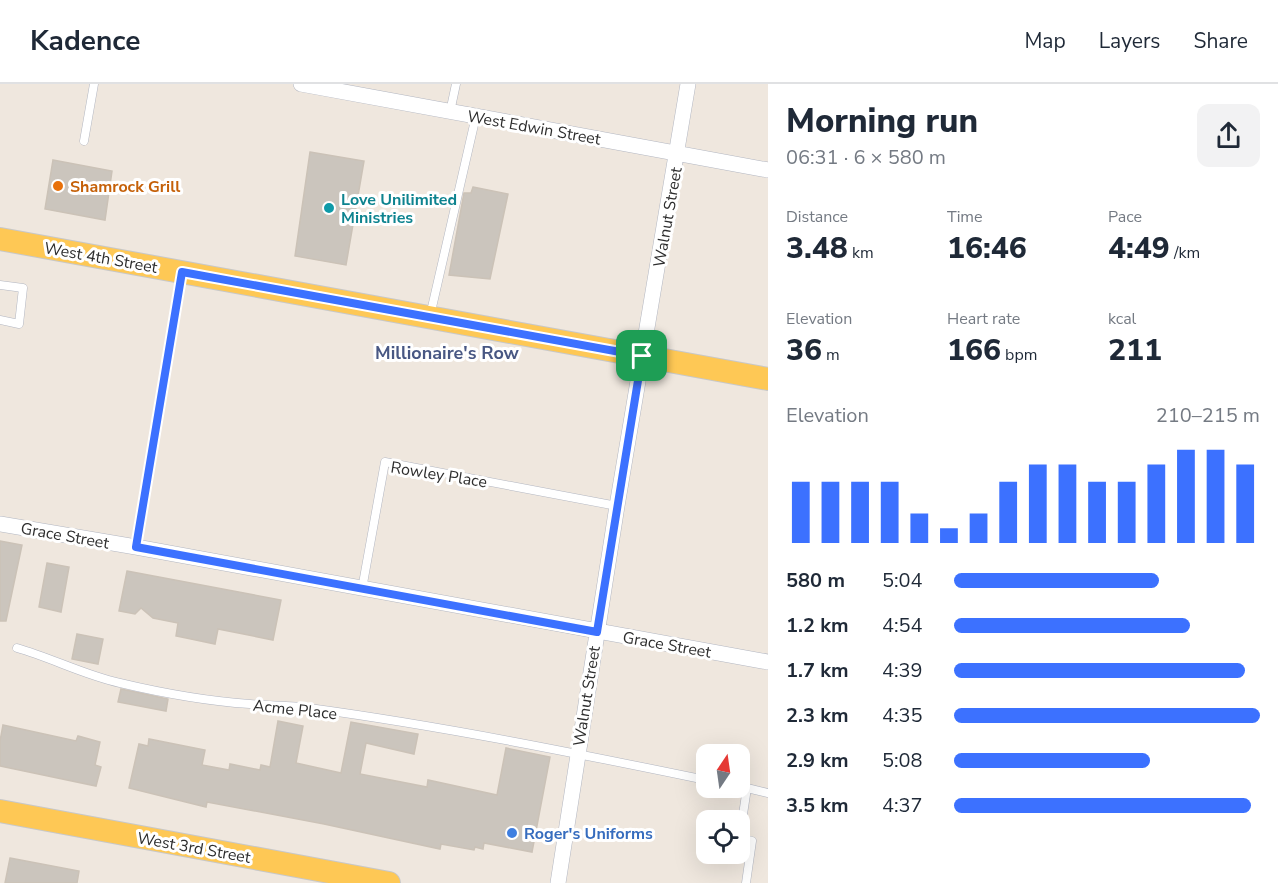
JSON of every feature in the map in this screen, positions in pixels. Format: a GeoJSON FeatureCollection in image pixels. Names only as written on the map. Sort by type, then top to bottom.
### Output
{"type":"FeatureCollection","features":[{"type":"Feature","properties":{"kind":"main road","name":"West 4th Street"},"geometry":{"type":"LineString","coordinates":[[0,239],[768,379]]}},
{"type":"Feature","properties":{"kind":"main road","name":"West 3rd Street"},"geometry":{"type":"LineString","coordinates":[[0,811],[389,883]]}},
{"type":"Feature","properties":{"kind":"street","name":"West Edwin Street"},"geometry":{"type":"LineString","coordinates":[[301,84],[768,170]]}},
{"type":"Feature","properties":{"kind":"street","name":"Walnut Street"},"geometry":{"type":"LineString","coordinates":[[558,883],[616,506],[688,84]]}},
{"type":"Feature","properties":{"kind":"street","name":"Grace Street"},"geometry":{"type":"LineString","coordinates":[[0,524],[768,662]]}},
{"type":"Feature","properties":{"kind":"lane"},"geometry":{"type":"LineString","coordinates":[[84,141],[94,84]]}},
{"type":"Feature","properties":{"kind":"lane"},"geometry":{"type":"LineString","coordinates":[[450,111],[456,84]]}},
{"type":"Feature","properties":{"kind":"lane"},"geometry":{"type":"LineString","coordinates":[[429,317],[476,116]]}},
{"type":"Feature","properties":{"kind":"lane"},"geometry":{"type":"LineString","coordinates":[[136,547],[182,272]]}},
{"type":"Feature","properties":{"kind":"lane"},"geometry":{"type":"LineString","coordinates":[[0,285],[23,288],[19,324],[0,320]]}},
{"type":"Feature","properties":{"kind":"lane","name":"Rowley Place"},"geometry":{"type":"LineString","coordinates":[[362,589],[385,462],[616,506]]}},
{"type":"Feature","properties":{"kind":"lane","name":"Acme Place"},"geometry":{"type":"LineString","coordinates":[[17,648],[118,682],[181,695],[248,704],[307,708],[577,754],[696,778]]}},
{"type":"Feature","properties":{"kind":"lane"},"geometry":{"type":"LineString","coordinates":[[750,789],[768,793]]}},
{"type":"Feature","properties":{"kind":"lane"},"geometry":{"type":"LineString","coordinates":[[750,840],[752,841],[750,855]]}},
{"type":"Feature","properties":{"kind":"lane"},"geometry":{"type":"LineString","coordinates":[[746,883],[749,864]]}},
{"type":"Feature","properties":{"kind":"building","name":"Love Unilimited Ministries"},"geometry":{"type":"Polygon","coordinates":[[[310,152],[364,161],[346,265],[295,256],[310,152]]]}},
{"type":"Feature","properties":{"kind":"building"},"geometry":{"type":"Polygon","coordinates":[[[53,160],[112,171],[105,220],[45,209],[53,160]]]}},
{"type":"Feature","properties":{"kind":"building"},"geometry":{"type":"Polygon","coordinates":[[[473,187],[508,194],[490,279],[449,275],[464,193],[471,193],[473,187]]]}},
{"type":"Feature","properties":{"kind":"building"},"geometry":{"type":"Polygon","coordinates":[[[0,541],[22,545],[6,621],[0,621],[0,541]]]}},
{"type":"Feature","properties":{"kind":"building"},"geometry":{"type":"Polygon","coordinates":[[[47,563],[69,567],[61,612],[39,607],[47,563]]]}},
{"type":"Feature","properties":{"kind":"building"},"geometry":{"type":"Polygon","coordinates":[[[127,571],[281,600],[273,640],[218,629],[215,644],[176,636],[178,623],[153,618],[141,608],[135,614],[119,611],[127,571]]]}},
{"type":"Feature","properties":{"kind":"building"},"geometry":{"type":"Polygon","coordinates":[[[77,634],[103,639],[98,664],[72,659],[77,634]]]}},
{"type":"Feature","properties":{"kind":"building"},"geometry":{"type":"Polygon","coordinates":[[[121,689],[168,699],[166,711],[118,702],[121,689]]]}},
{"type":"Feature","properties":{"kind":"building"},"geometry":{"type":"Polygon","coordinates":[[[278,721],[303,726],[296,763],[341,773],[351,722],[418,734],[414,754],[366,743],[360,774],[427,787],[428,780],[497,795],[506,748],[550,757],[532,852],[484,843],[483,849],[475,847],[474,850],[441,844],[440,849],[207,802],[206,807],[129,788],[139,744],[148,746],[149,739],[205,750],[202,765],[229,770],[230,764],[260,770],[261,765],[270,767],[278,721]]]}},
{"type":"Feature","properties":{"kind":"building"},"geometry":{"type":"Polygon","coordinates":[[[3,725],[76,741],[78,736],[100,742],[95,765],[101,767],[96,786],[0,766],[0,741],[3,725]]]}},
{"type":"Feature","properties":{"kind":"building"},"geometry":{"type":"Polygon","coordinates":[[[10,858],[79,871],[77,883],[5,883],[10,858]]]}},
{"type":"Feature","properties":{"kind":"place","name":"Shamrock Grill"},"geometry":{"type":"Point","coordinates":[58,186]}},
{"type":"Feature","properties":{"kind":"place","name":"Love Unilimited Ministries"},"geometry":{"type":"Point","coordinates":[329,208]}},
{"type":"Feature","properties":{"kind":"place","name":"Roger's Uniforms"},"geometry":{"type":"Point","coordinates":[512,833]}},
{"type":"Feature","properties":{"kind":"district","name":"Millionaire's Row"},"geometry":{"type":"Point","coordinates":[447,353]}},
{"type":"Feature","properties":{"kind":"route"},"geometry":{"type":"LineString","coordinates":[[182,272],[642,356],[597,632],[136,547],[182,272]]}}]}
